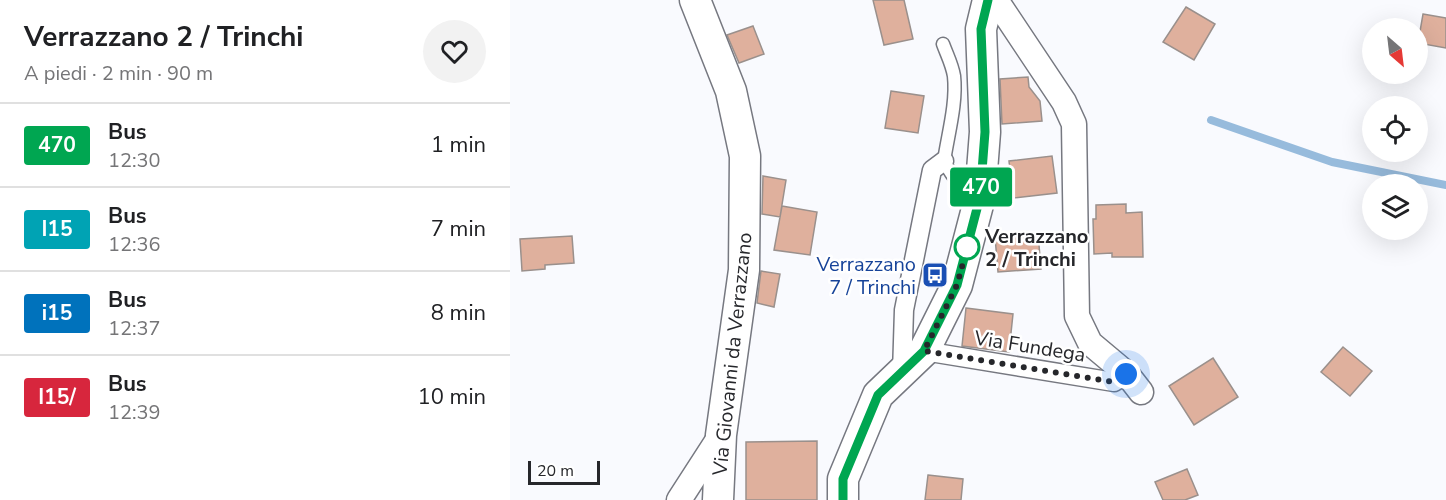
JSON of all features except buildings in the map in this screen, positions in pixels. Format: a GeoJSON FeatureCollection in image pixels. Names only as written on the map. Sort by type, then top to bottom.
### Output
{"type":"FeatureCollection","features":[{"type":"Feature","properties":{"kind":"street","name":"Via Giovanni da Verrazzano"},"geometry":{"type":"LineString","coordinates":[[695,0],[731,91],[746,156],[744,270],[721,435],[718,500]]}},
{"type":"Feature","properties":{"kind":"street"},"geometry":{"type":"LineString","coordinates":[[843,500],[843,479],[878,395],[924,351],[957,285],[980,197],[985,132],[981,29],[988,0]]}},
{"type":"Feature","properties":{"kind":"street"},"geometry":{"type":"LineString","coordinates":[[996,0],[1064,102],[1074,124],[1077,316],[1090,343],[1134,383]]}},
{"type":"Feature","properties":{"kind":"street"},"geometry":{"type":"LineString","coordinates":[[902,373],[906,298],[932,170],[944,161]]}},
{"type":"Feature","properties":{"kind":"street","name":"Via Fundega"},"geometry":{"type":"LineString","coordinates":[[924,351],[1114,382],[1134,383]]}},
{"type":"Feature","properties":{"kind":"street"},"geometry":{"type":"LineString","coordinates":[[679,500],[721,435]]}},
{"type":"Feature","properties":{"kind":"lane"},"geometry":{"type":"LineString","coordinates":[[943,45],[954,78],[952,112],[944,161],[959,185],[980,197]]}},
{"type":"Feature","properties":{"kind":"waterway"},"geometry":{"type":"LineString","coordinates":[[1211,120],[1332,162],[1446,185]]}},
{"type":"Feature","properties":{"kind":"bus line","name":"470"},"geometry":{"type":"LineString","coordinates":[[843,500],[843,479],[878,395],[924,351],[957,285],[980,197],[985,132],[981,29],[988,0]]}},
{"type":"Feature","properties":{"kind":"place","name":"Verrazzano 2 / Trinchi"},"geometry":{"type":"Point","coordinates":[967,247]}},
{"type":"Feature","properties":{"kind":"place","name":"Verrazzano 7 / Trinchi"},"geometry":{"type":"Point","coordinates":[935,275]}},
{"type":"Feature","properties":{"kind":"route"},"geometry":{"type":"LineString","coordinates":[[967,247],[969,241],[957,285],[924,351],[1114,382],[1126,374]]}}]}
